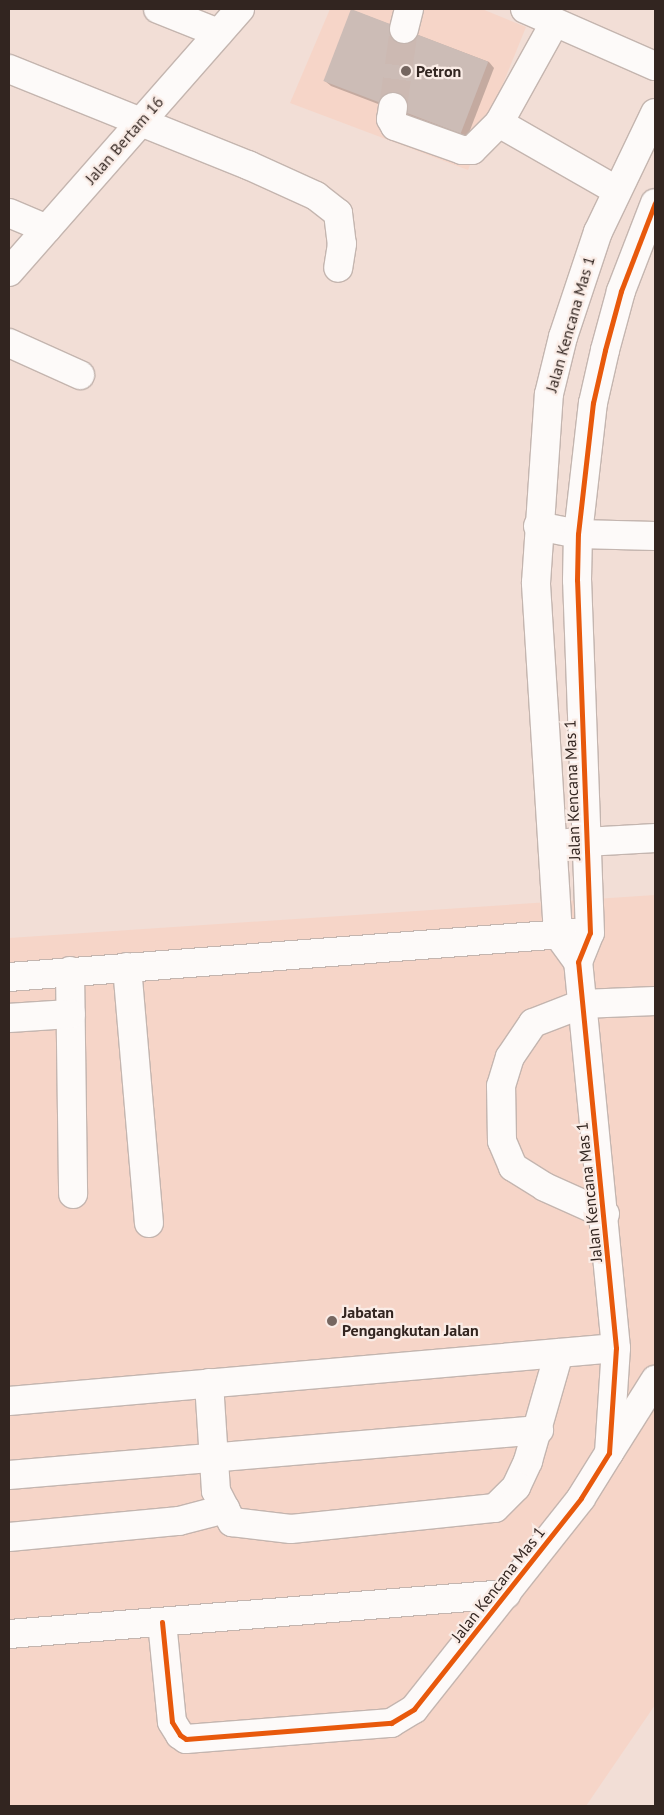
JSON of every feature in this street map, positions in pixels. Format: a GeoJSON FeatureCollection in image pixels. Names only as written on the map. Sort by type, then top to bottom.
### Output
{"type":"FeatureCollection","features":[{"type":"Feature","properties":{"kind":"street"},"geometry":{"type":"LineString","coordinates":[[158,9],[218,33]]}},
{"type":"Feature","properties":{"kind":"street","name":"Jalan Bertam 16"},"geometry":{"type":"LineString","coordinates":[[9,272],[240,9]]}},
{"type":"Feature","properties":{"kind":"street"},"geometry":{"type":"LineString","coordinates":[[524,9],[655,66]]}},
{"type":"Feature","properties":{"kind":"street"},"geometry":{"type":"LineString","coordinates":[[393,107],[391,119],[395,126],[462,150],[472,150],[499,123],[555,22]]}},
{"type":"Feature","properties":{"kind":"street"},"geometry":{"type":"LineString","coordinates":[[9,69],[139,123],[248,165],[316,196],[338,213],[342,244],[338,268]]}},
{"type":"Feature","properties":{"kind":"street","name":"Jalan Kencana Mas 1"},"geometry":{"type":"LineString","coordinates":[[558,934],[536,583],[538,526],[549,394],[580,280],[616,190],[655,113]]}},
{"type":"Feature","properties":{"kind":"street"},"geometry":{"type":"LineString","coordinates":[[499,123],[616,190]]}},
{"type":"Feature","properties":{"kind":"street","name":"Jalan Kencana Mas 1"},"geometry":{"type":"LineString","coordinates":[[506,1594],[162,1622],[172,1722],[180,1735],[194,1740],[390,1724],[414,1709],[506,1594],[582,1498],[609,1452],[616,1348],[605,1214],[578,962],[590,933],[578,534],[593,404],[604,350],[621,292],[655,203]]}},
{"type":"Feature","properties":{"kind":"street"},"geometry":{"type":"LineString","coordinates":[[9,212],[48,229]]}},
{"type":"Feature","properties":{"kind":"street"},"geometry":{"type":"LineString","coordinates":[[9,343],[80,375]]}},
{"type":"Feature","properties":{"kind":"street"},"geometry":{"type":"LineString","coordinates":[[538,526],[578,534],[655,536]]}},
{"type":"Feature","properties":{"kind":"street"},"geometry":{"type":"LineString","coordinates":[[552,844],[655,838]]}},
{"type":"Feature","properties":{"kind":"street"},"geometry":{"type":"LineString","coordinates":[[9,977],[127,966],[590,933]]}},
{"type":"Feature","properties":{"kind":"street"},"geometry":{"type":"LineString","coordinates":[[558,934],[578,962]]}},
{"type":"Feature","properties":{"kind":"street"},"geometry":{"type":"LineString","coordinates":[[127,966],[149,1223]]}},
{"type":"Feature","properties":{"kind":"street"},"geometry":{"type":"LineString","coordinates":[[70,972],[73,1194]]}},
{"type":"Feature","properties":{"kind":"street"},"geometry":{"type":"LineString","coordinates":[[605,1214],[545,1187],[512,1167],[502,1140],[501,1086],[510,1058],[533,1023],[582,1004],[655,1001]]}},
{"type":"Feature","properties":{"kind":"street"},"geometry":{"type":"LineString","coordinates":[[9,1018],[71,1014]]}},
{"type":"Feature","properties":{"kind":"street"},"geometry":{"type":"LineString","coordinates":[[9,1401],[616,1348]]}},
{"type":"Feature","properties":{"kind":"street"},"geometry":{"type":"LineString","coordinates":[[209,1383],[216,1491],[232,1522],[291,1529],[495,1508],[516,1487],[539,1430],[559,1353]]}},
{"type":"Feature","properties":{"kind":"street"},"geometry":{"type":"LineString","coordinates":[[609,1452],[655,1380]]}},
{"type":"Feature","properties":{"kind":"street"},"geometry":{"type":"LineString","coordinates":[[9,1475],[214,1456],[539,1430]]}},
{"type":"Feature","properties":{"kind":"street"},"geometry":{"type":"LineString","coordinates":[[9,1537],[180,1521],[226,1509]]}},
{"type":"Feature","properties":{"kind":"street"},"geometry":{"type":"LineString","coordinates":[[9,1634],[162,1622]]}},
{"type":"Feature","properties":{"kind":"shaded area"},"geometry":{"type":"Polygon","coordinates":[[[330,9],[482,9],[526,27],[468,170],[290,103],[330,9]]]}},
{"type":"Feature","properties":{"kind":"shaded area","name":"Jabatan Pengangkutan Jalan"},"geometry":{"type":"Polygon","coordinates":[[[655,895],[655,1705],[586,1806],[9,1806],[9,938],[655,895]]]}},
{"type":"Feature","properties":{"kind":"building","name":"Petron"},"geometry":{"type":"Polygon","coordinates":[[[351,9],[488,62],[461,134],[323,81],[351,9]]]}},
{"type":"Feature","properties":{"kind":"tunnel"},"geometry":{"type":"LineString","coordinates":[[393,107],[404,29]]}},
{"type":"Feature","properties":{"kind":"cycle path"},"geometry":{"type":"LineString","coordinates":[[162,1622],[172,1722],[180,1735],[186,1739],[391,1723],[414,1709],[581,1498],[609,1453],[616,1348],[578,962],[590,933],[577,580],[578,534],[593,403],[605,350],[621,291],[655,203]]}},
{"type":"Feature","properties":{"kind":"place","name":"Petron"},"geometry":{"type":"Point","coordinates":[406,71]}},
{"type":"Feature","properties":{"kind":"place","name":"Jabatan Pengangkutan Jalan"},"geometry":{"type":"Point","coordinates":[332,1321]}}]}
